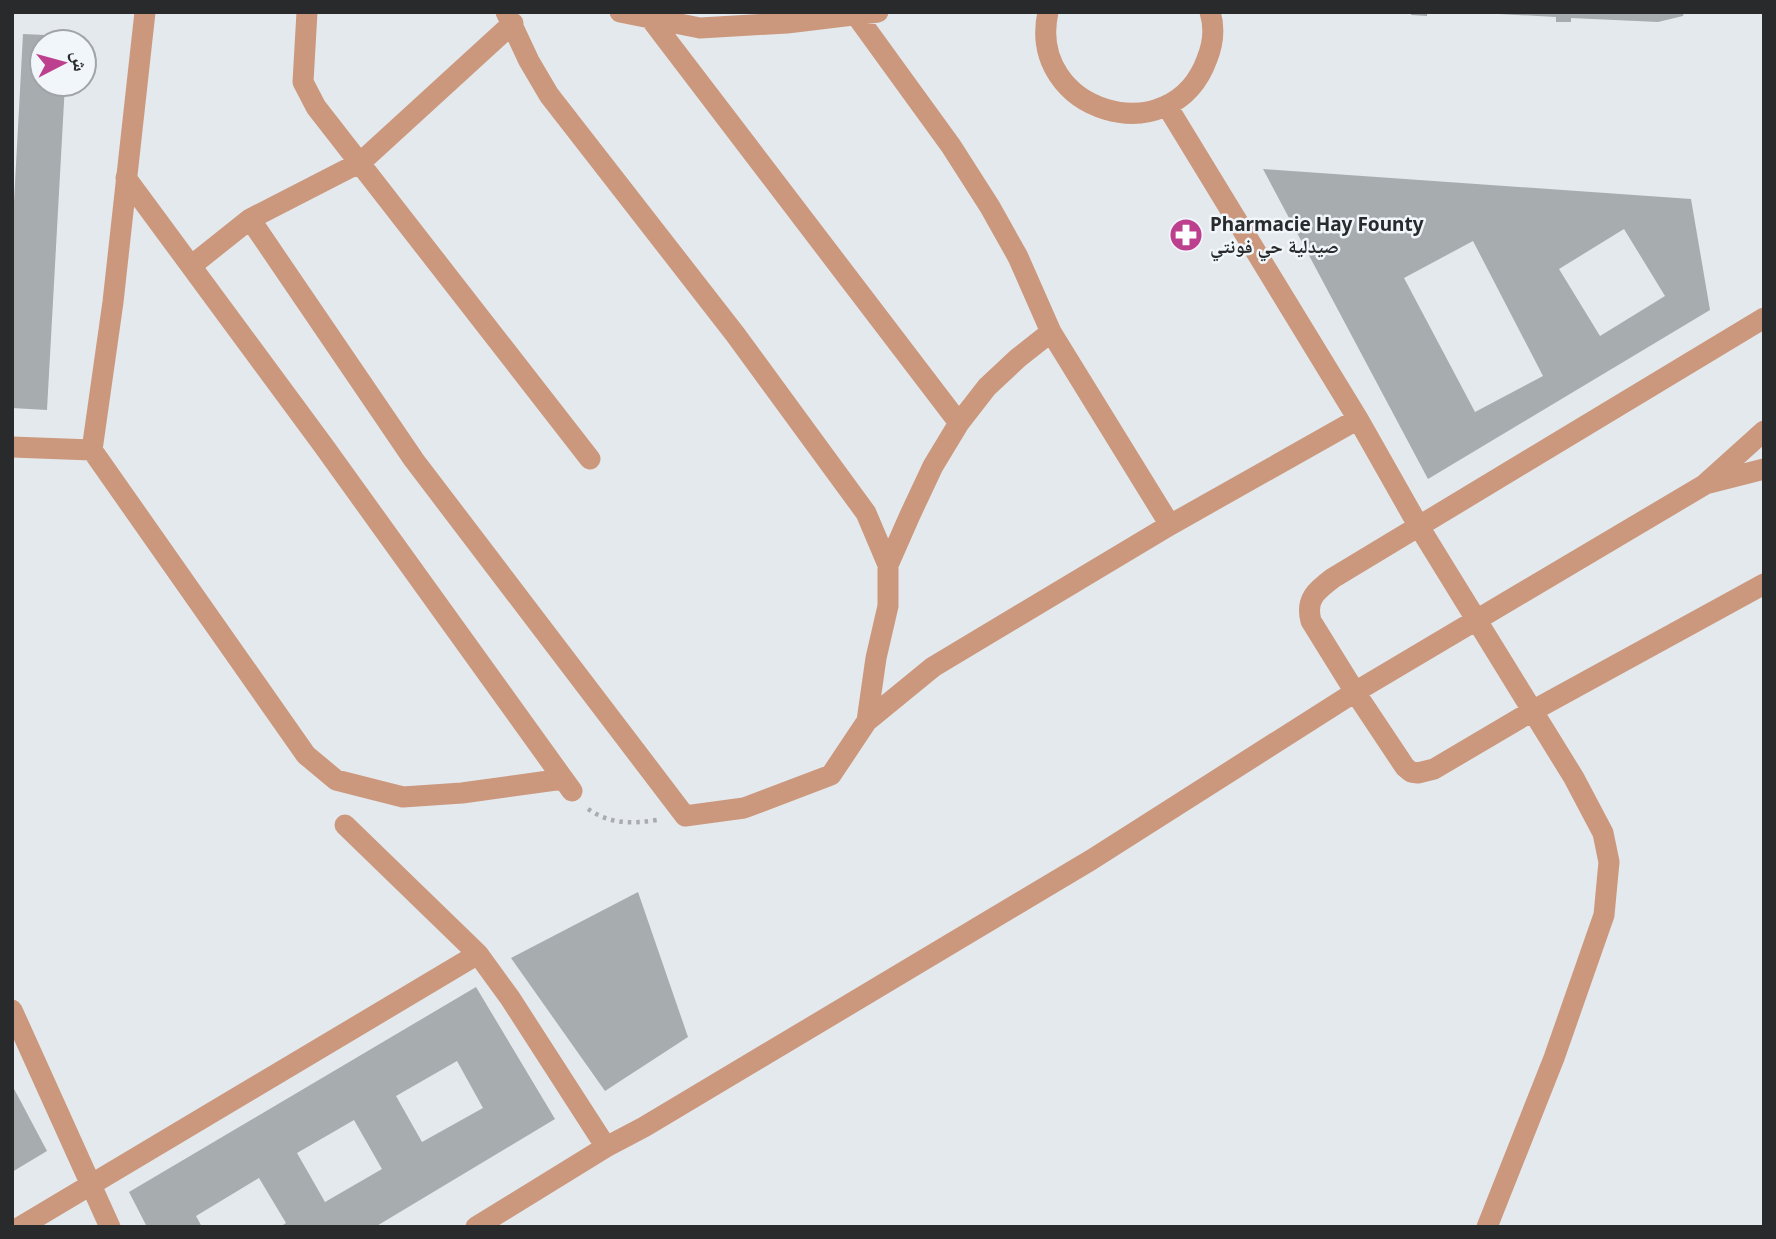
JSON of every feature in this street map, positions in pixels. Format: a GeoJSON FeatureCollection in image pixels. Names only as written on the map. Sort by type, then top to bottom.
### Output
{"type":"FeatureCollection","features":[{"type":"Feature","properties":{"kind":"street"},"geometry":{"type":"LineString","coordinates":[[145,12],[113,302],[92,450],[306,755],[336,780],[403,797],[568,785]]}},
{"type":"Feature","properties":{"kind":"street"},"geometry":{"type":"LineString","coordinates":[[307,12],[303,82],[316,107],[590,459]]}},
{"type":"Feature","properties":{"kind":"street"},"geometry":{"type":"LineString","coordinates":[[620,12],[700,28],[788,23],[867,14],[989,207],[1018,257],[1051,332],[1170,525]]}},
{"type":"Feature","properties":{"kind":"street"},"geometry":{"type":"LineString","coordinates":[[1048,12],[1046,42],[1054,67],[1069,89],[1090,105],[1115,113],[1141,114],[1167,106],[1188,91],[1203,70],[1212,46],[1213,20],[1210,12]]}},
{"type":"Feature","properties":{"kind":"street"},"geometry":{"type":"LineString","coordinates":[[191,266],[250,219],[361,162],[509,18],[549,95],[735,334],[866,513],[888,565],[888,606],[876,658],[867,720]]}},
{"type":"Feature","properties":{"kind":"street"},"geometry":{"type":"LineString","coordinates":[[650,18],[958,423]]}},
{"type":"Feature","properties":{"kind":"street"},"geometry":{"type":"LineString","coordinates":[[1167,106],[1358,419],[1418,525],[1534,710],[1603,833],[1609,862],[1604,915],[1554,1058],[1487,1227]]}},
{"type":"Feature","properties":{"kind":"street"},"geometry":{"type":"LineString","coordinates":[[126,178],[568,785]]}},
{"type":"Feature","properties":{"kind":"street"},"geometry":{"type":"LineString","coordinates":[[250,219],[414,460],[685,816],[744,808],[831,775],[867,720],[933,667],[1170,525],[1358,419]]}},
{"type":"Feature","properties":{"kind":"street"},"geometry":{"type":"LineString","coordinates":[[1764,318],[1333,578],[1316,591],[1309,602],[1308,611],[1311,621],[1355,692],[1405,767],[1419,773],[1434,769],[1534,710],[1764,583]]}},
{"type":"Feature","properties":{"kind":"street"},"geometry":{"type":"LineString","coordinates":[[888,565],[933,466],[958,423],[987,387],[1051,332]]}},
{"type":"Feature","properties":{"kind":"street"},"geometry":{"type":"LineString","coordinates":[[476,1227],[1091,860],[1355,692],[1704,485],[1764,431]]}},
{"type":"Feature","properties":{"kind":"street"},"geometry":{"type":"LineString","coordinates":[[12,447],[92,450]]}},
{"type":"Feature","properties":{"kind":"street"},"geometry":{"type":"LineString","coordinates":[[1704,485],[1764,469]]}},
{"type":"Feature","properties":{"kind":"street"},"geometry":{"type":"LineString","coordinates":[[345,825],[478,954],[510,998],[606,1147]]}},
{"type":"Feature","properties":{"kind":"street"},"geometry":{"type":"LineString","coordinates":[[20,1227],[478,954]]}},
{"type":"Feature","properties":{"kind":"street"},"geometry":{"type":"LineString","coordinates":[[12,1010],[110,1227]]}},
{"type":"Feature","properties":{"kind":"path"},"geometry":{"type":"LineString","coordinates":[[568,785],[583,806],[599,817],[617,822],[636,823],[685,816]]}},
{"type":"Feature","properties":{"kind":"building"},"geometry":{"type":"Polygon","coordinates":[[[1411,12],[1427,12],[1427,16],[1411,15],[1411,12]]]}},
{"type":"Feature","properties":{"kind":"building"},"geometry":{"type":"Polygon","coordinates":[[[1498,12],[1684,12],[1683,16],[1658,22],[1571,18],[1571,22],[1556,22],[1556,17],[1498,12]]]}},
{"type":"Feature","properties":{"kind":"building"},"geometry":{"type":"Polygon","coordinates":[[[23,34],[28,34],[28,98],[64,98],[47,410],[12,408],[12,239],[23,34]]]}},
{"type":"Feature","properties":{"kind":"building"},"geometry":{"type":"Polygon","coordinates":[[[1263,169],[1691,199],[1710,310],[1428,479],[1263,169]],[[1624,229],[1559,269],[1600,336],[1665,296],[1624,229]],[[1473,241],[1404,278],[1475,412],[1543,376],[1473,241]]]}},
{"type":"Feature","properties":{"kind":"building"},"geometry":{"type":"Polygon","coordinates":[[[638,892],[688,1037],[605,1091],[511,958],[638,892]]]}},
{"type":"Feature","properties":{"kind":"building"},"geometry":{"type":"Polygon","coordinates":[[[476,987],[555,1119],[375,1227],[280,1227],[286,1223],[259,1178],[196,1216],[202,1227],[147,1227],[129,1192],[476,987]],[[457,1061],[396,1096],[422,1142],[483,1108],[457,1061]],[[354,1120],[297,1153],[325,1202],[382,1169],[354,1120]]]}},
{"type":"Feature","properties":{"kind":"building"},"geometry":{"type":"Polygon","coordinates":[[[12,1085],[47,1151],[12,1172],[12,1085]]]}},
{"type":"Feature","properties":{"kind":"place","name":"Pharmacie Hay Founty صيدلية حي فونتي"},"geometry":{"type":"Point","coordinates":[1186,235]}}]}
